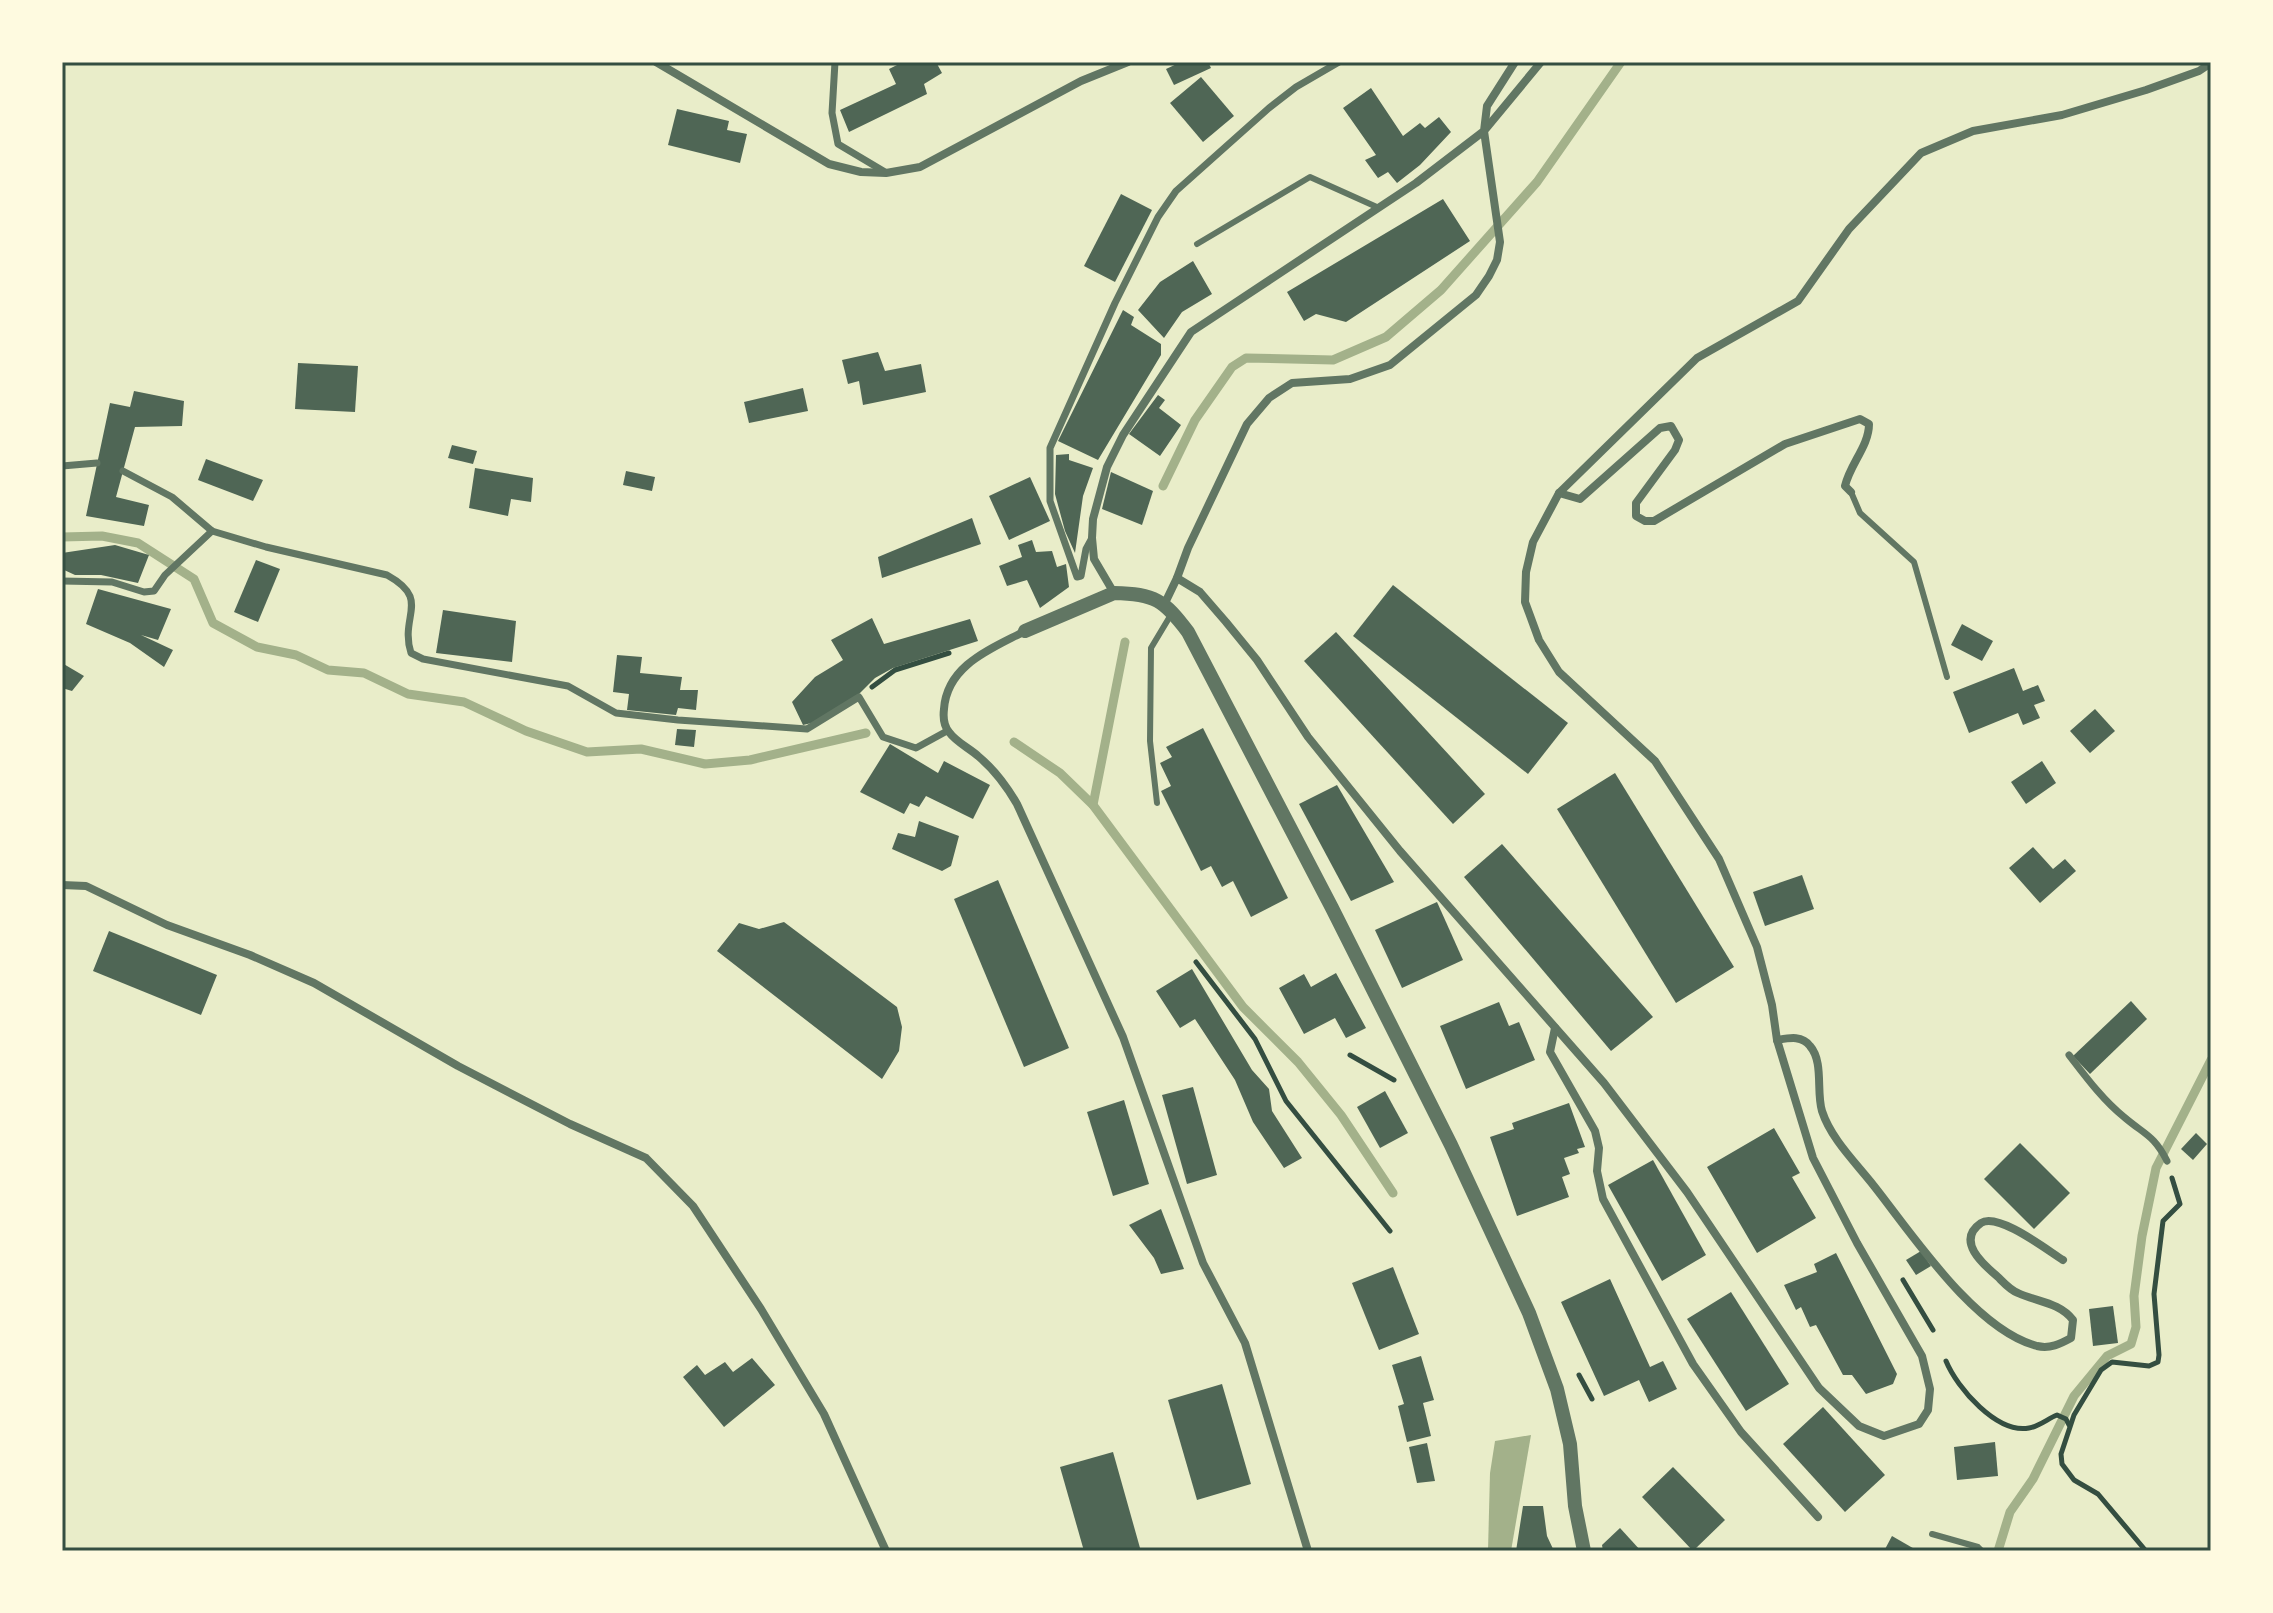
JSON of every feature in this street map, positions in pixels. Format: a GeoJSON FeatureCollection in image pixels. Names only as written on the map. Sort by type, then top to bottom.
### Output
{"type":"FeatureCollection","features":[{"type":"Feature","properties":{"kind":"street"},"geometry":{"type":"LineString","coordinates":[[656,62],[829,164],[861,172],[886,173],[920,167],[1081,81],[1128,62]]}},
{"type":"Feature","properties":{"kind":"street"},"geometry":{"type":"LineString","coordinates":[[835,62],[832,113],[838,144],[886,173]]}},
{"type":"Feature","properties":{"kind":"street"},"geometry":{"type":"LineString","coordinates":[[1092,538],[1086,549],[1081,576],[1077,577],[1050,501],[1050,448],[1115,303],[1158,217],[1176,191],[1269,108],[1296,87],[1339,62]]}},
{"type":"Feature","properties":{"kind":"street"},"geometry":{"type":"LineString","coordinates":[[1169,607],[1194,534],[1247,424],[1259,408],[1280,389],[1292,383],[1350,379],[1390,365],[1476,295],[1497,260],[1500,242],[1484,131],[1487,106],[1515,62]]}},
{"type":"Feature","properties":{"kind":"street"},"geometry":{"type":"LineString","coordinates":[[1114,593],[1094,559],[1092,538],[1093,519],[1107,467],[1123,435],[1191,332],[1379,208],[1484,131],[1541,62]]}},
{"type":"Feature","properties":{"kind":"street"},"geometry":{"type":"LineString","coordinates":[[1177,578],[1200,592],[1226,622],[1257,660],[1308,737],[1400,851],[1604,1083],[1687,1192],[1819,1388],[1859,1426],[1884,1436],[1919,1424],[1928,1410],[1930,1389],[1922,1356],[1857,1243],[1813,1158],[1777,1040],[1772,1005],[1757,947],[1719,859],[1655,761],[1559,672],[1539,640],[1525,602],[1526,572],[1533,542],[1559,493],[1697,358],[1798,301],[1849,229],[1921,153],[1973,131],[2062,115],[2146,90],[2199,71],[2211,63]]}},
{"type":"Feature","properties":{"kind":"street"},"geometry":{"type":"LineString","coordinates":[[1559,493],[1580,499],[1660,428],[1671,426],[1679,440],[1675,450],[1636,503],[1636,516],[1645,521],[1654,521],[1785,444],[1860,419],[1869,424],[1869,433],[1847,477],[1845,486],[1851,492]]}},
{"type":"Feature","properties":{"kind":"street"},"geometry":{"type":"LineString","coordinates":[[62,466],[97,463]]}},
{"type":"Feature","properties":{"kind":"street"},"geometry":{"type":"LineString","coordinates":[[123,471],[172,497],[212,531],[387,575],[403,584],[411,593],[412,603],[406,639],[411,653],[423,659],[568,686],[616,713],[807,729],[859,697],[883,737],[916,748],[947,731]]}},
{"type":"Feature","properties":{"kind":"street"},"geometry":{"type":"LineString","coordinates":[[62,581],[112,582],[144,592],[154,591],[165,575],[212,531]]}},
{"type":"Feature","properties":{"kind":"street"},"geometry":{"type":"LineString","coordinates":[[1308,1551],[1245,1343],[1203,1263],[1123,1037],[1005,783],[991,767],[947,731],[945,696],[954,678],[973,659],[1025,631],[1114,593],[1130,593],[1169,607],[1201,654],[1422,1087],[1529,1313],[1557,1389],[1570,1444],[1575,1506],[1584,1551]]}},
{"type":"Feature","properties":{"kind":"street"},"geometry":{"type":"LineString","coordinates":[[62,885],[86,886],[167,925],[250,955],[314,983],[458,1066],[570,1124],[646,1158],[693,1206],[761,1309],[824,1414],[886,1551]]}},
{"type":"Feature","properties":{"kind":"street"},"geometry":{"type":"LineString","coordinates":[[1555,1028],[1550,1052],[1595,1131],[1599,1148],[1597,1171],[1603,1199],[1693,1364],[1741,1432],[1818,1517]]}},
{"type":"Feature","properties":{"kind":"street"},"geometry":{"type":"LineString","coordinates":[[1777,1040],[1799,1037],[1809,1044],[1815,1053],[1822,1110],[1836,1137],[1939,1269],[1976,1308],[2029,1343],[2050,1347],[2062,1343],[2071,1338],[2073,1320],[2068,1313],[2015,1292],[1976,1257],[1971,1243],[1972,1235],[1982,1223],[1989,1220],[2001,1222],[2063,1260]]}},
{"type":"Feature","properties":{"kind":"street"},"geometry":{"type":"LineString","coordinates":[[2069,1055],[2095,1090],[2159,1145],[2167,1161]]}},
{"type":"Feature","properties":{"kind":"lane"},"geometry":{"type":"LineString","coordinates":[[1197,244],[1310,177],[1379,208]]}},
{"type":"Feature","properties":{"kind":"lane"},"geometry":{"type":"LineString","coordinates":[[1851,492],[1860,513],[1914,562],[1947,677]]}},
{"type":"Feature","properties":{"kind":"lane"},"geometry":{"type":"LineString","coordinates":[[1157,803],[1150,741],[1151,648],[1169,607]]}},
{"type":"Feature","properties":{"kind":"lane"},"geometry":{"type":"LineString","coordinates":[[1932,1534],[1978,1547],[1982,1551]]}},
{"type":"Feature","properties":{"kind":"path"},"geometry":{"type":"LineString","coordinates":[[859,697],[895,670],[919,660],[959,650],[992,648]]}},
{"type":"Feature","properties":{"kind":"path"},"geometry":{"type":"LineString","coordinates":[[1196,962],[1255,1039],[1286,1101],[1390,1231]]}},
{"type":"Feature","properties":{"kind":"path"},"geometry":{"type":"LineString","coordinates":[[1350,1055],[1388,1078],[1422,1087]]}},
{"type":"Feature","properties":{"kind":"path"},"geometry":{"type":"LineString","coordinates":[[2146,1551],[2098,1494],[2074,1480],[2062,1464],[2061,1454],[2070,1426],[2101,1370],[2112,1362],[2149,1366],[2158,1362],[2154,1294],[2163,1221],[2180,1204],[2167,1161]]}},
{"type":"Feature","properties":{"kind":"path"},"geometry":{"type":"LineString","coordinates":[[1898,1275],[1909,1285],[1937,1339]]}},
{"type":"Feature","properties":{"kind":"path"},"geometry":{"type":"LineString","coordinates":[[1942,1352],[1953,1378],[1979,1408],[2015,1428],[2031,1428],[2057,1415],[2066,1419],[2070,1426]]}},
{"type":"Feature","properties":{"kind":"shaded area"},"geometry":{"type":"Polygon","coordinates":[[[1531,1435],[1511,1551],[1488,1551],[1490,1473],[1495,1441],[1531,1435]]]}},
{"type":"Feature","properties":{"kind":"building"},"geometry":{"type":"Polygon","coordinates":[[[903,62],[936,62],[942,73],[924,84],[927,94],[849,132],[840,110],[896,84],[889,69],[903,62]]]}},
{"type":"Feature","properties":{"kind":"building"},"geometry":{"type":"Polygon","coordinates":[[[1181,62],[1208,62],[1211,68],[1174,85],[1166,69],[1181,62]]]}},
{"type":"Feature","properties":{"kind":"building"},"geometry":{"type":"Polygon","coordinates":[[[1201,77],[1234,116],[1203,142],[1170,103],[1201,77]]]}},
{"type":"Feature","properties":{"kind":"building"},"geometry":{"type":"Polygon","coordinates":[[[1371,88],[1403,136],[1420,123],[1425,128],[1439,117],[1451,132],[1420,165],[1397,183],[1388,172],[1378,178],[1365,160],[1376,155],[1343,108],[1371,88]]]}},
{"type":"Feature","properties":{"kind":"building"},"geometry":{"type":"Polygon","coordinates":[[[677,109],[729,121],[727,130],[747,134],[740,163],[668,145],[677,109]]]}},
{"type":"Feature","properties":{"kind":"building"},"geometry":{"type":"Polygon","coordinates":[[[1121,194],[1152,210],[1115,282],[1084,266],[1121,194]]]}},
{"type":"Feature","properties":{"kind":"building"},"geometry":{"type":"Polygon","coordinates":[[[1443,199],[1470,241],[1346,322],[1316,314],[1304,321],[1287,292],[1443,199]]]}},
{"type":"Feature","properties":{"kind":"building"},"geometry":{"type":"Polygon","coordinates":[[[1193,261],[1212,294],[1182,312],[1164,338],[1138,310],[1160,282],[1193,261]]]}},
{"type":"Feature","properties":{"kind":"building"},"geometry":{"type":"Polygon","coordinates":[[[1123,310],[1134,317],[1131,325],[1161,344],[1161,355],[1098,460],[1058,441],[1123,310]]]}},
{"type":"Feature","properties":{"kind":"building"},"geometry":{"type":"Polygon","coordinates":[[[878,352],[885,371],[921,364],[926,392],[863,405],[859,381],[848,384],[842,360],[878,352]]]}},
{"type":"Feature","properties":{"kind":"building"},"geometry":{"type":"Polygon","coordinates":[[[298,363],[358,366],[355,412],[295,409],[298,363]]]}},
{"type":"Feature","properties":{"kind":"building"},"geometry":{"type":"Polygon","coordinates":[[[803,388],[808,411],[749,423],[744,402],[803,388]]]}},
{"type":"Feature","properties":{"kind":"building"},"geometry":{"type":"Polygon","coordinates":[[[134,391],[184,401],[182,426],[135,427],[116,497],[149,505],[144,526],[86,516],[110,403],[130,407],[134,391]]]}},
{"type":"Feature","properties":{"kind":"building"},"geometry":{"type":"Polygon","coordinates":[[[1158,395],[1165,400],[1159,408],[1181,425],[1160,456],[1129,434],[1158,395]]]}},
{"type":"Feature","properties":{"kind":"building"},"geometry":{"type":"Polygon","coordinates":[[[452,445],[477,451],[473,464],[448,458],[452,445]]]}},
{"type":"Feature","properties":{"kind":"building"},"geometry":{"type":"Polygon","coordinates":[[[1069,454],[1069,460],[1093,468],[1083,496],[1075,553],[1065,531],[1055,494],[1056,455],[1069,454]]]}},
{"type":"Feature","properties":{"kind":"building"},"geometry":{"type":"Polygon","coordinates":[[[206,459],[263,480],[253,501],[198,480],[206,459]]]}},
{"type":"Feature","properties":{"kind":"building"},"geometry":{"type":"Polygon","coordinates":[[[475,468],[533,478],[531,502],[511,499],[508,516],[469,508],[475,468]]]}},
{"type":"Feature","properties":{"kind":"building"},"geometry":{"type":"Polygon","coordinates":[[[626,471],[655,477],[652,491],[623,485],[626,471]]]}},
{"type":"Feature","properties":{"kind":"building"},"geometry":{"type":"Polygon","coordinates":[[[1111,472],[1153,491],[1142,525],[1102,509],[1111,472]]]}},
{"type":"Feature","properties":{"kind":"building"},"geometry":{"type":"Polygon","coordinates":[[[1030,477],[1050,521],[1009,540],[989,496],[1030,477]]]}},
{"type":"Feature","properties":{"kind":"building"},"geometry":{"type":"Polygon","coordinates":[[[972,518],[981,544],[882,578],[878,557],[972,518]]]}},
{"type":"Feature","properties":{"kind":"building"},"geometry":{"type":"Polygon","coordinates":[[[1032,540],[1036,552],[1052,551],[1057,567],[1066,564],[1069,587],[1040,608],[1027,580],[1007,586],[999,566],[1022,557],[1018,545],[1032,540]]]}},
{"type":"Feature","properties":{"kind":"building"},"geometry":{"type":"Polygon","coordinates":[[[115,545],[149,555],[138,583],[101,575],[75,575],[62,569],[62,553],[115,545]]]}},
{"type":"Feature","properties":{"kind":"building"},"geometry":{"type":"Polygon","coordinates":[[[256,560],[280,569],[258,622],[234,612],[256,560]]]}},
{"type":"Feature","properties":{"kind":"building"},"geometry":{"type":"Polygon","coordinates":[[[1393,585],[1568,723],[1528,774],[1353,636],[1393,585]]]}},
{"type":"Feature","properties":{"kind":"building"},"geometry":{"type":"Polygon","coordinates":[[[98,589],[171,609],[158,640],[141,635],[173,650],[164,667],[130,643],[86,624],[98,589]]]}},
{"type":"Feature","properties":{"kind":"building"},"geometry":{"type":"Polygon","coordinates":[[[443,610],[516,621],[512,662],[436,653],[443,610]]]}},
{"type":"Feature","properties":{"kind":"building"},"geometry":{"type":"Polygon","coordinates":[[[872,618],[884,644],[970,619],[978,641],[893,668],[816,722],[803,725],[792,702],[815,677],[843,660],[831,640],[872,618]]]}},
{"type":"Feature","properties":{"kind":"building"},"geometry":{"type":"Polygon","coordinates":[[[1962,624],[1993,641],[1982,661],[1951,645],[1962,624]]]}},
{"type":"Feature","properties":{"kind":"building"},"geometry":{"type":"Polygon","coordinates":[[[1336,632],[1485,794],[1453,824],[1304,661],[1336,632]]]}},
{"type":"Feature","properties":{"kind":"building"},"geometry":{"type":"Polygon","coordinates":[[[617,655],[642,657],[640,673],[682,677],[680,690],[698,690],[696,710],[678,708],[676,715],[627,710],[629,694],[613,692],[617,655]]]}},
{"type":"Feature","properties":{"kind":"building"},"geometry":{"type":"Polygon","coordinates":[[[62,663],[84,676],[72,691],[62,688],[62,663]]]}},
{"type":"Feature","properties":{"kind":"building"},"geometry":{"type":"Polygon","coordinates":[[[2014,668],[2023,691],[2038,685],[2045,701],[2034,705],[2040,718],[2023,725],[2018,713],[1969,733],[1953,692],[2014,668]]]}},
{"type":"Feature","properties":{"kind":"building"},"geometry":{"type":"Polygon","coordinates":[[[2095,709],[2115,731],[2090,753],[2070,731],[2095,709]]]}},
{"type":"Feature","properties":{"kind":"building"},"geometry":{"type":"Polygon","coordinates":[[[1203,728],[1288,898],[1251,917],[1233,881],[1222,887],[1211,866],[1201,871],[1161,791],[1171,786],[1160,763],[1172,757],[1166,747],[1203,728]]]}},
{"type":"Feature","properties":{"kind":"building"},"geometry":{"type":"Polygon","coordinates":[[[677,729],[696,730],[694,747],[675,745],[677,729]]]}},
{"type":"Feature","properties":{"kind":"building"},"geometry":{"type":"Polygon","coordinates":[[[890,744],[938,773],[944,761],[990,785],[973,819],[926,796],[919,807],[910,803],[904,814],[860,792],[890,744]]]}},
{"type":"Feature","properties":{"kind":"building"},"geometry":{"type":"Polygon","coordinates":[[[2042,761],[2056,783],[2026,804],[2011,782],[2042,761]]]}},
{"type":"Feature","properties":{"kind":"building"},"geometry":{"type":"Polygon","coordinates":[[[1615,773],[1734,967],[1676,1003],[1557,809],[1615,773]]]}},
{"type":"Feature","properties":{"kind":"building"},"geometry":{"type":"Polygon","coordinates":[[[1337,785],[1394,882],[1351,901],[1299,804],[1337,785]]]}},
{"type":"Feature","properties":{"kind":"building"},"geometry":{"type":"Polygon","coordinates":[[[919,821],[959,836],[951,866],[942,871],[892,849],[898,833],[915,837],[919,821]]]}},
{"type":"Feature","properties":{"kind":"building"},"geometry":{"type":"Polygon","coordinates":[[[1502,844],[1653,1017],[1611,1051],[1464,877],[1502,844]]]}},
{"type":"Feature","properties":{"kind":"building"},"geometry":{"type":"Polygon","coordinates":[[[2033,847],[2053,869],[2065,859],[2076,871],[2040,903],[2009,868],[2033,847]]]}},
{"type":"Feature","properties":{"kind":"building"},"geometry":{"type":"Polygon","coordinates":[[[1802,875],[1814,909],[1765,926],[1753,892],[1802,875]]]}},
{"type":"Feature","properties":{"kind":"building"},"geometry":{"type":"Polygon","coordinates":[[[998,880],[1069,1048],[1024,1067],[954,899],[998,880]]]}},
{"type":"Feature","properties":{"kind":"building"},"geometry":{"type":"Polygon","coordinates":[[[1437,902],[1463,960],[1402,988],[1375,930],[1437,902]]]}},
{"type":"Feature","properties":{"kind":"building"},"geometry":{"type":"Polygon","coordinates":[[[784,922],[897,1007],[902,1027],[899,1051],[882,1079],[717,951],[739,923],[759,929],[784,922]]]}},
{"type":"Feature","properties":{"kind":"building"},"geometry":{"type":"Polygon","coordinates":[[[109,931],[217,975],[201,1015],[93,971],[109,931]]]}},
{"type":"Feature","properties":{"kind":"building"},"geometry":{"type":"Polygon","coordinates":[[[1192,969],[1252,1070],[1269,1089],[1272,1111],[1302,1158],[1284,1168],[1253,1122],[1235,1080],[1195,1019],[1180,1028],[1156,991],[1192,969]]]}},
{"type":"Feature","properties":{"kind":"building"},"geometry":{"type":"Polygon","coordinates":[[[1336,973],[1366,1028],[1346,1038],[1335,1018],[1304,1034],[1279,988],[1304,974],[1311,987],[1336,973]]]}},
{"type":"Feature","properties":{"kind":"building"},"geometry":{"type":"Polygon","coordinates":[[[2131,1001],[2147,1019],[2090,1074],[2073,1056],[2131,1001]]]}},
{"type":"Feature","properties":{"kind":"building"},"geometry":{"type":"Polygon","coordinates":[[[1499,1002],[1509,1026],[1519,1022],[1535,1060],[1466,1089],[1440,1026],[1499,1002]]]}},
{"type":"Feature","properties":{"kind":"building"},"geometry":{"type":"Polygon","coordinates":[[[1193,1087],[1217,1175],[1187,1184],[1162,1095],[1193,1087]]]}},
{"type":"Feature","properties":{"kind":"building"},"geometry":{"type":"Polygon","coordinates":[[[1385,1091],[1408,1133],[1380,1148],[1357,1107],[1385,1091]]]}},
{"type":"Feature","properties":{"kind":"building"},"geometry":{"type":"Polygon","coordinates":[[[1124,1100],[1149,1184],[1113,1196],[1087,1112],[1124,1100]]]}},
{"type":"Feature","properties":{"kind":"building"},"geometry":{"type":"Polygon","coordinates":[[[1569,1103],[1585,1147],[1577,1149],[1579,1153],[1564,1158],[1570,1174],[1562,1177],[1569,1197],[1517,1216],[1490,1137],[1514,1129],[1512,1123],[1569,1103]]]}},
{"type":"Feature","properties":{"kind":"building"},"geometry":{"type":"Polygon","coordinates":[[[1774,1128],[1800,1173],[1792,1177],[1816,1218],[1757,1253],[1707,1167],[1774,1128]]]}},
{"type":"Feature","properties":{"kind":"building"},"geometry":{"type":"Polygon","coordinates":[[[2196,1133],[2207,1144],[2193,1160],[2181,1149],[2196,1133]]]}},
{"type":"Feature","properties":{"kind":"building"},"geometry":{"type":"Polygon","coordinates":[[[2020,1143],[2070,1193],[2034,1229],[1984,1179],[2020,1143]]]}},
{"type":"Feature","properties":{"kind":"building"},"geometry":{"type":"Polygon","coordinates":[[[1653,1160],[1706,1255],[1662,1281],[1608,1185],[1653,1160]]]}},
{"type":"Feature","properties":{"kind":"building"},"geometry":{"type":"Polygon","coordinates":[[[1161,1209],[1184,1269],[1161,1274],[1154,1258],[1129,1225],[1161,1209]]]}},
{"type":"Feature","properties":{"kind":"building"},"geometry":{"type":"Polygon","coordinates":[[[1921,1251],[1931,1266],[1916,1275],[1906,1260],[1921,1251]]]}},
{"type":"Feature","properties":{"kind":"building"},"geometry":{"type":"Polygon","coordinates":[[[1836,1253],[1897,1374],[1893,1384],[1866,1394],[1852,1375],[1843,1375],[1816,1325],[1810,1327],[1801,1307],[1796,1310],[1784,1285],[1817,1272],[1814,1264],[1836,1253]]]}},
{"type":"Feature","properties":{"kind":"building"},"geometry":{"type":"Polygon","coordinates":[[[1393,1267],[1419,1334],[1379,1350],[1352,1283],[1393,1267]]]}},
{"type":"Feature","properties":{"kind":"building"},"geometry":{"type":"Polygon","coordinates":[[[1610,1279],[1650,1367],[1663,1361],[1677,1389],[1649,1402],[1639,1380],[1604,1396],[1561,1302],[1610,1279]]]}},
{"type":"Feature","properties":{"kind":"building"},"geometry":{"type":"Polygon","coordinates":[[[1731,1292],[1789,1384],[1746,1411],[1687,1319],[1731,1292]]]}},
{"type":"Feature","properties":{"kind":"building"},"geometry":{"type":"Polygon","coordinates":[[[2113,1306],[2118,1343],[2093,1346],[2089,1309],[2113,1306]]]}},
{"type":"Feature","properties":{"kind":"building"},"geometry":{"type":"Polygon","coordinates":[[[1421,1356],[1434,1400],[1423,1403],[1431,1436],[1407,1442],[1398,1406],[1404,1404],[1392,1365],[1421,1356]]]}},
{"type":"Feature","properties":{"kind":"building"},"geometry":{"type":"Polygon","coordinates":[[[752,1358],[775,1385],[724,1427],[683,1377],[697,1365],[705,1375],[725,1362],[733,1372],[752,1358]]]}},
{"type":"Feature","properties":{"kind":"building"},"geometry":{"type":"Polygon","coordinates":[[[1222,1384],[1251,1484],[1197,1500],[1168,1400],[1222,1384]]]}},
{"type":"Feature","properties":{"kind":"building"},"geometry":{"type":"Polygon","coordinates":[[[1823,1407],[1885,1475],[1845,1512],[1783,1444],[1823,1407]]]}},
{"type":"Feature","properties":{"kind":"building"},"geometry":{"type":"Polygon","coordinates":[[[1995,1442],[1998,1476],[1957,1480],[1954,1447],[1995,1442]]]}},
{"type":"Feature","properties":{"kind":"building"},"geometry":{"type":"Polygon","coordinates":[[[1427,1443],[1435,1481],[1417,1483],[1409,1447],[1427,1443]]]}},
{"type":"Feature","properties":{"kind":"building"},"geometry":{"type":"Polygon","coordinates":[[[1113,1452],[1140,1548],[1131,1551],[1084,1551],[1060,1467],[1113,1452]]]}},
{"type":"Feature","properties":{"kind":"building"},"geometry":{"type":"Polygon","coordinates":[[[1673,1467],[1725,1520],[1693,1551],[1642,1497],[1673,1467]]]}},
{"type":"Feature","properties":{"kind":"building"},"geometry":{"type":"Polygon","coordinates":[[[1523,1506],[1543,1506],[1547,1536],[1554,1551],[1516,1551],[1523,1506]]]}},
{"type":"Feature","properties":{"kind":"building"},"geometry":{"type":"Polygon","coordinates":[[[1620,1528],[1641,1551],[1603,1551],[1602,1545],[1620,1528]]]}},
{"type":"Feature","properties":{"kind":"building"},"geometry":{"type":"Polygon","coordinates":[[[1892,1536],[1918,1551],[1884,1551],[1892,1536]]]}},
{"type":"Feature","properties":{"kind":"waterway"},"geometry":{"type":"LineString","coordinates":[[1163,486],[1195,420],[1232,367],[1246,358],[1333,360],[1386,337],[1441,290],[1537,182],[1621,62]]}},
{"type":"Feature","properties":{"kind":"waterway"},"geometry":{"type":"LineString","coordinates":[[62,537],[102,536],[138,543],[194,579],[213,623],[257,647],[296,655],[328,670],[364,673],[408,694],[464,702],[526,731],[587,752],[641,749],[705,764],[750,760],[866,733]]}},
{"type":"Feature","properties":{"kind":"waterway"},"geometry":{"type":"LineString","coordinates":[[1093,805],[1125,642]]}},
{"type":"Feature","properties":{"kind":"waterway"},"geometry":{"type":"LineString","coordinates":[[1014,742],[1060,773],[1093,805],[1243,1007],[1298,1062],[1341,1115],[1393,1193]]}},
{"type":"Feature","properties":{"kind":"waterway"},"geometry":{"type":"LineString","coordinates":[[1998,1551],[2010,1512],[2033,1479],[2074,1396],[2107,1356],[2131,1344],[2136,1327],[2134,1296],[2142,1236],[2156,1168],[2211,1060]]}}]}
